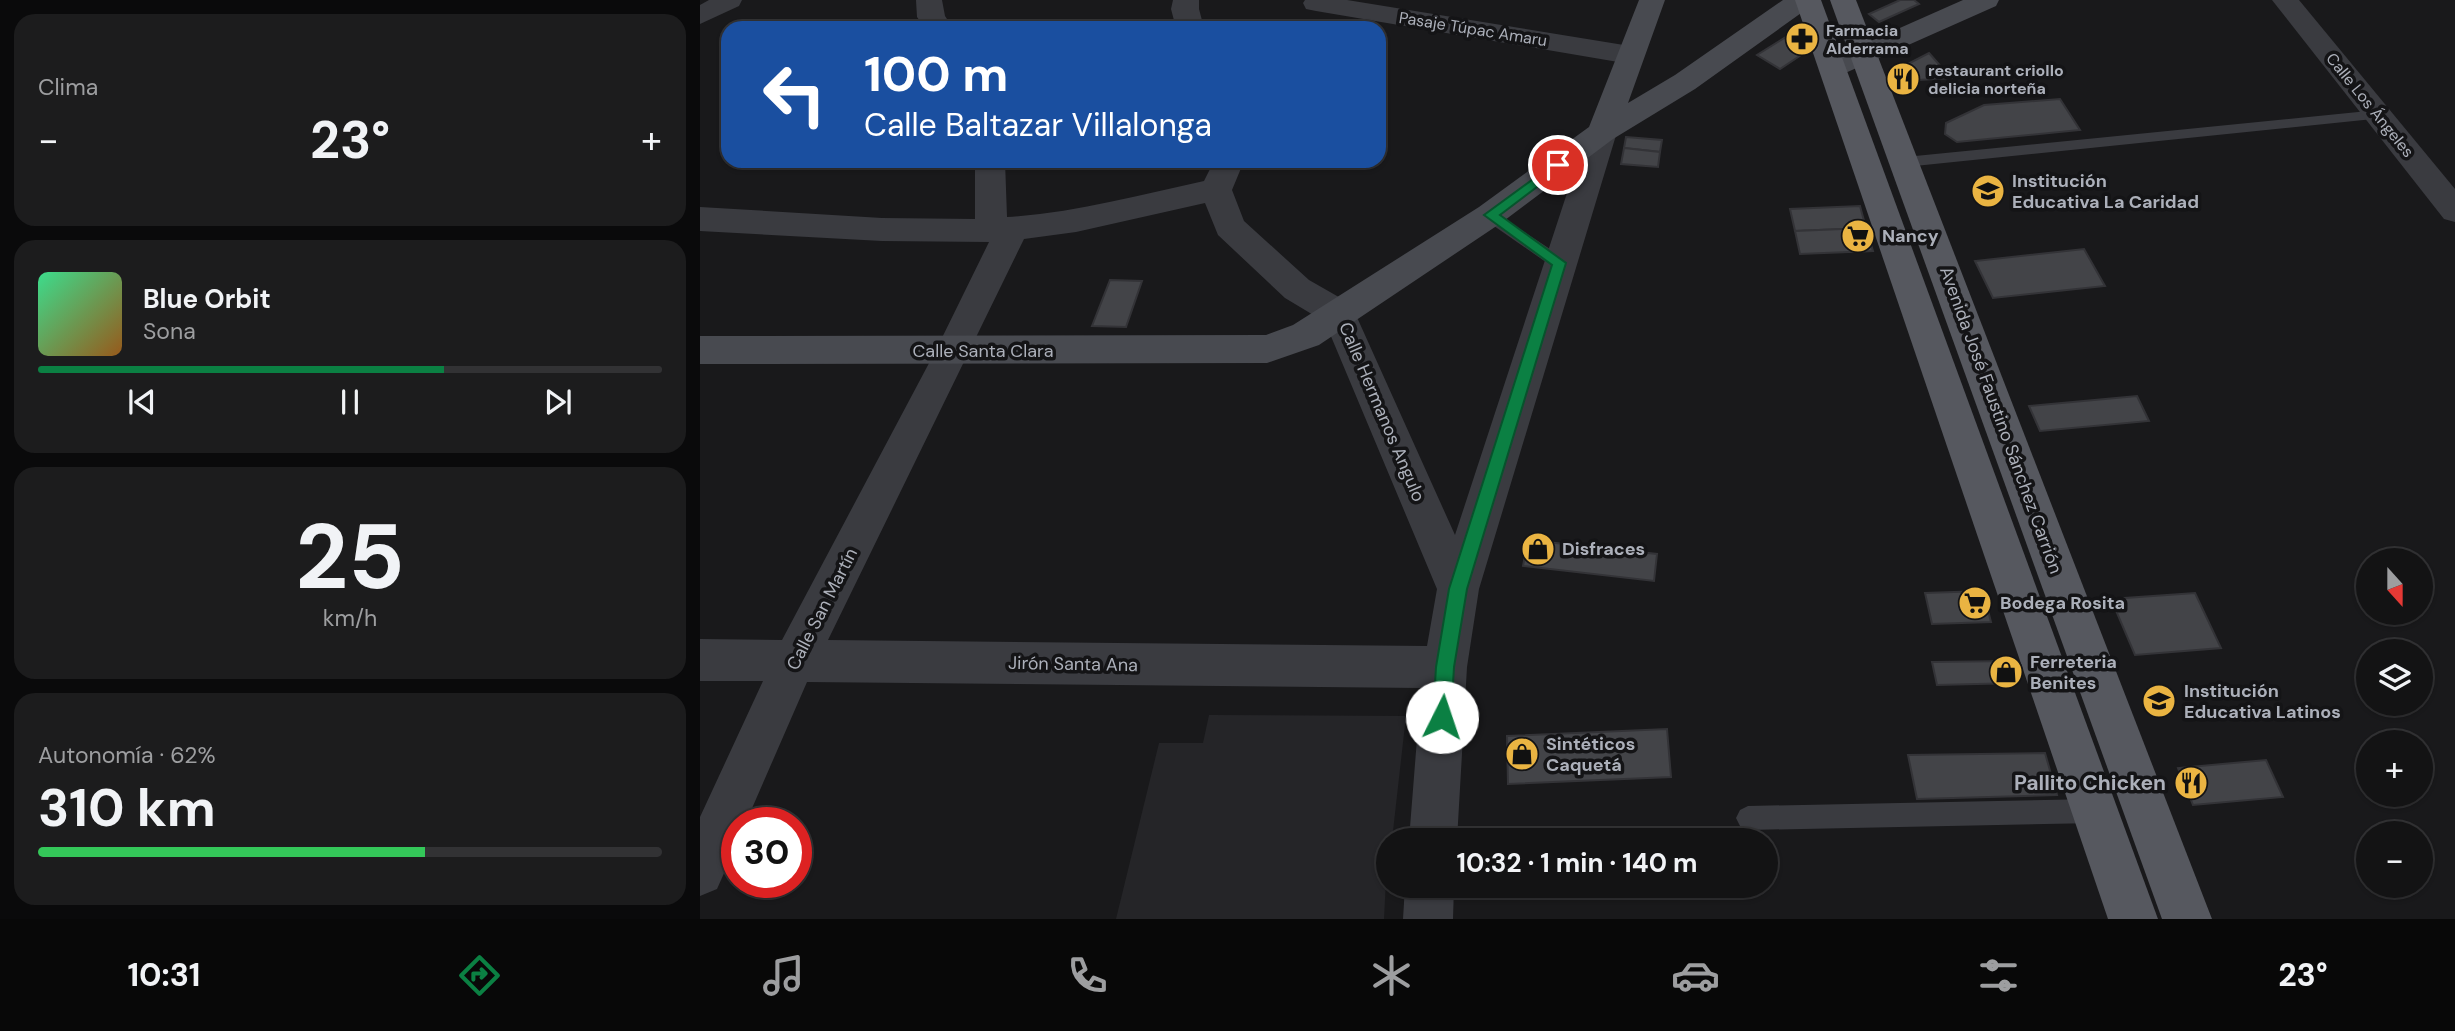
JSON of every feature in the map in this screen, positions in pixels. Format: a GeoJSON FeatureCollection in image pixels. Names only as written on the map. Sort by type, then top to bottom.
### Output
{"type":"FeatureCollection","features":[{"type":"Feature","properties":{"kind":"main road"},"geometry":{"type":"LineString","coordinates":[[1602,132],[1652,0]]}},
{"type":"Feature","properties":{"kind":"main road","name":"Calle Santa Clara"},"geometry":{"type":"LineString","coordinates":[[700,350],[1267,349],[1306,335],[1490,215],[1602,132],[1685,82],[1801,0]]}},
{"type":"Feature","properties":{"kind":"main road","name":"Avenida José Faustino Sánchez Carrión"},"geometry":{"type":"LineString","coordinates":[[1808,0],[1848,62],[1905,162],[2187,919]]}},
{"type":"Feature","properties":{"kind":"main road","name":"Avenida José Faustino Sánchez Carrión"},"geometry":{"type":"LineString","coordinates":[[1843,0],[1848,62],[2133,919]]}},
{"type":"Feature","properties":{"kind":"main road"},"geometry":{"type":"LineString","coordinates":[[1848,62],[1986,0]]}},
{"type":"Feature","properties":{"kind":"main road"},"geometry":{"type":"LineString","coordinates":[[1629,59],[1685,82]]}},
{"type":"Feature","properties":{"kind":"street"},"geometry":{"type":"LineString","coordinates":[[700,16],[729,0]]}},
{"type":"Feature","properties":{"kind":"street"},"geometry":{"type":"LineString","coordinates":[[929,0],[934,21]]}},
{"type":"Feature","properties":{"kind":"street"},"geometry":{"type":"LineString","coordinates":[[1186,0],[1188,21]]}},
{"type":"Feature","properties":{"kind":"street","name":"Calle Los Ángeles"},"geometry":{"type":"LineString","coordinates":[[2285,0],[2455,211]]}},
{"type":"Feature","properties":{"kind":"street","name":"Pasaje Túpac Amaru"},"geometry":{"type":"LineString","coordinates":[[1316,3],[1629,59]]}},
{"type":"Feature","properties":{"kind":"street"},"geometry":{"type":"LineString","coordinates":[[1434,828],[1445,667],[1458,589],[1602,132]]}},
{"type":"Feature","properties":{"kind":"street"},"geometry":{"type":"LineString","coordinates":[[991,168],[1001,229]]}},
{"type":"Feature","properties":{"kind":"street"},"geometry":{"type":"LineString","coordinates":[[700,219],[804,223],[870,231],[1001,229],[1223,175]]}},
{"type":"Feature","properties":{"kind":"street","name":"Calle Hermanos Angulo"},"geometry":{"type":"LineString","coordinates":[[1223,175],[1230,227],[1297,289],[1339,313],[1458,589]]}},
{"type":"Feature","properties":{"kind":"street","name":"Calle San Martín"},"geometry":{"type":"LineString","coordinates":[[700,872],[794,662],[953,351],[1001,229]]}},
{"type":"Feature","properties":{"kind":"street","name":"Jirón Santa Ana"},"geometry":{"type":"LineString","coordinates":[[700,660],[1445,667]]}},
{"type":"Feature","properties":{"kind":"street"},"geometry":{"type":"LineString","coordinates":[[1428,919],[1429,898]]}},
{"type":"Feature","properties":{"kind":"lane"},"geometry":{"type":"LineString","coordinates":[[1905,162],[2378,115]]}},
{"type":"Feature","properties":{"kind":"lane"},"geometry":{"type":"LineString","coordinates":[[1490,215],[1559,263]]}},
{"type":"Feature","properties":{"kind":"lane"},"geometry":{"type":"LineString","coordinates":[[1748,818],[2097,811]]}},
{"type":"Feature","properties":{"kind":"shaded area"},"geometry":{"type":"Polygon","coordinates":[[[1209,715],[1406,716],[1393,828],[1376,828],[1376,898],[1385,898],[1384,919],[1116,919],[1159,743],[1203,743],[1209,715]]]}},
{"type":"Feature","properties":{"kind":"building"},"geometry":{"type":"Polygon","coordinates":[[[1900,0],[1914,0],[1919,4],[1879,22],[1869,14],[1900,0]]]}},
{"type":"Feature","properties":{"kind":"building"},"geometry":{"type":"Polygon","coordinates":[[[1797,30],[1811,38],[1813,47],[1780,69],[1757,55],[1797,30]]]}},
{"type":"Feature","properties":{"kind":"building"},"geometry":{"type":"Polygon","coordinates":[[[1929,53],[1951,78],[1901,81],[1896,70],[1929,53]]]}},
{"type":"Feature","properties":{"kind":"building"},"geometry":{"type":"Polygon","coordinates":[[[2060,99],[2080,130],[1957,142],[1945,134],[1946,123],[1984,105],[2060,99]]]}},
{"type":"Feature","properties":{"kind":"building"},"geometry":{"type":"Polygon","coordinates":[[[1626,137],[1662,140],[1660,152],[1624,148],[1626,137]]]}},
{"type":"Feature","properties":{"kind":"building"},"geometry":{"type":"Polygon","coordinates":[[[1624,148],[1660,152],[1658,167],[1621,164],[1624,148]]]}},
{"type":"Feature","properties":{"kind":"building"},"geometry":{"type":"Polygon","coordinates":[[[1860,206],[1866,228],[1795,231],[1790,209],[1860,206]]]}},
{"type":"Feature","properties":{"kind":"building"},"geometry":{"type":"Polygon","coordinates":[[[1866,228],[1873,251],[1800,254],[1795,231],[1866,228]]]}},
{"type":"Feature","properties":{"kind":"building"},"geometry":{"type":"Polygon","coordinates":[[[2084,249],[2105,286],[1993,298],[1975,261],[2084,249]]]}},
{"type":"Feature","properties":{"kind":"building"},"geometry":{"type":"Polygon","coordinates":[[[1110,280],[1142,281],[1126,327],[1092,326],[1110,280]]]}},
{"type":"Feature","properties":{"kind":"building"},"geometry":{"type":"Polygon","coordinates":[[[2137,396],[2149,421],[2040,431],[2029,406],[2137,396]]]}},
{"type":"Feature","properties":{"kind":"building"},"geometry":{"type":"Polygon","coordinates":[[[1528,540],[1657,554],[1654,581],[1523,566],[1528,540]]]}},
{"type":"Feature","properties":{"kind":"building"},"geometry":{"type":"Polygon","coordinates":[[[1983,591],[1991,622],[1932,624],[1925,593],[1983,591]]]}},
{"type":"Feature","properties":{"kind":"building"},"geometry":{"type":"Polygon","coordinates":[[[2195,593],[2221,648],[2135,655],[2111,599],[2195,593]]]}},
{"type":"Feature","properties":{"kind":"building"},"geometry":{"type":"Polygon","coordinates":[[[2011,661],[2017,683],[1937,685],[1932,662],[2011,661]]]}},
{"type":"Feature","properties":{"kind":"building"},"geometry":{"type":"Polygon","coordinates":[[[1667,729],[1671,777],[1508,784],[1507,736],[1667,729]]]}},
{"type":"Feature","properties":{"kind":"building"},"geometry":{"type":"Polygon","coordinates":[[[2045,753],[2057,795],[1917,799],[1908,755],[2045,753]]]}},
{"type":"Feature","properties":{"kind":"building"},"geometry":{"type":"Polygon","coordinates":[[[2266,760],[2283,797],[2193,805],[2178,768],[2266,760]]]}},
{"type":"Feature","properties":{"kind":"place","name":"Farmacia Alderrama"},"geometry":{"type":"Point","coordinates":[1802,39]}},
{"type":"Feature","properties":{"kind":"place","name":"restaurant criollo delicia norteña"},"geometry":{"type":"Point","coordinates":[1903,79]}},
{"type":"Feature","properties":{"kind":"place","name":"Institución Educativa La Caridad"},"geometry":{"type":"Point","coordinates":[1988,191]}},
{"type":"Feature","properties":{"kind":"place","name":"Nancy"},"geometry":{"type":"Point","coordinates":[1858,236]}},
{"type":"Feature","properties":{"kind":"place","name":"Disfraces"},"geometry":{"type":"Point","coordinates":[1538,549]}},
{"type":"Feature","properties":{"kind":"place","name":"Bodega Rosita"},"geometry":{"type":"Point","coordinates":[1975,603]}},
{"type":"Feature","properties":{"kind":"place","name":"Ferreteria Benites"},"geometry":{"type":"Point","coordinates":[2006,672]}},
{"type":"Feature","properties":{"kind":"place","name":"Institución Educativa Latinos"},"geometry":{"type":"Point","coordinates":[2159,701]}},
{"type":"Feature","properties":{"kind":"place","name":"Sintéticos Caquetá"},"geometry":{"type":"Point","coordinates":[1522,754]}},
{"type":"Feature","properties":{"kind":"place","name":"Pallito Chicken"},"geometry":{"type":"Point","coordinates":[2191,783]}},
{"type":"Feature","properties":{"kind":"route"},"geometry":{"type":"LineString","coordinates":[[1442,717],[1445,667],[1458,589],[1559,263],[1490,215],[1558,165]]}}]}
